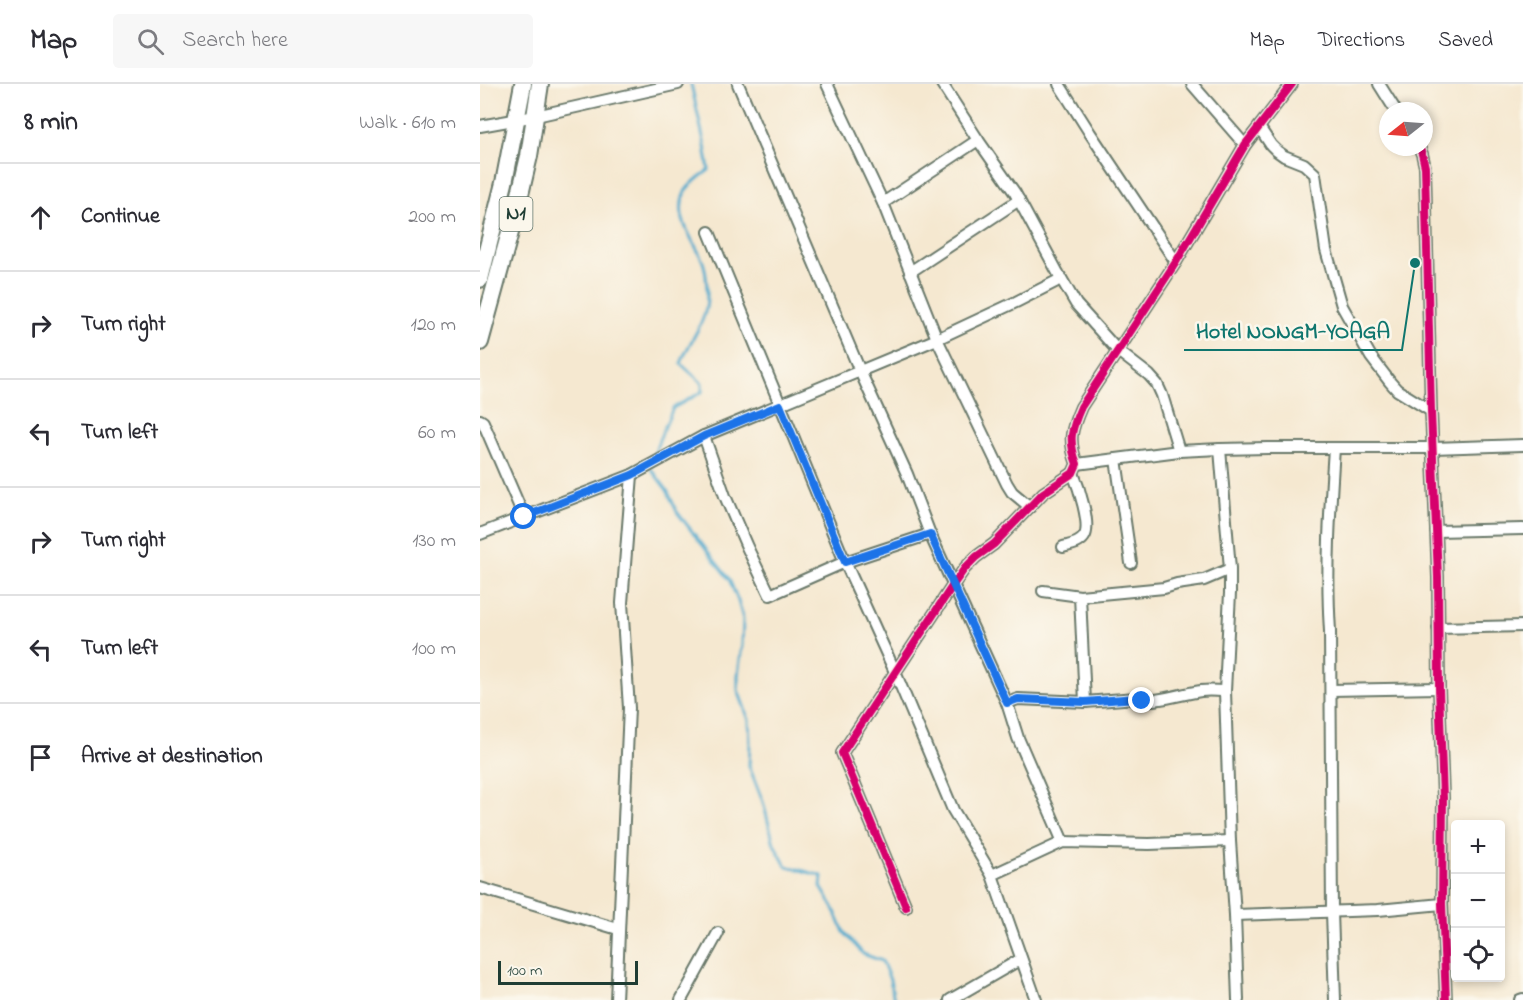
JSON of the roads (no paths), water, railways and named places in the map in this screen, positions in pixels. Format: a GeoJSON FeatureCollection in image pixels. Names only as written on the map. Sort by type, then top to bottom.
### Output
{"type":"FeatureCollection","features":[{"type":"Feature","properties":{"kind":"highway","name":"N1"},"geometry":{"type":"LineString","coordinates":[[480,279],[504,183],[523,84]]}},
{"type":"Feature","properties":{"kind":"highway","name":"N1"},"geometry":{"type":"LineString","coordinates":[[480,342],[529,156],[540,84]]}},
{"type":"Feature","properties":{"kind":"street"},"geometry":{"type":"LineString","coordinates":[[480,126],[536,116],[678,84]]}},
{"type":"Feature","properties":{"kind":"street"},"geometry":{"type":"LineString","coordinates":[[738,84],[860,371],[907,474],[930,534],[1007,703],[1018,738],[1063,842]]}},
{"type":"Feature","properties":{"kind":"street"},"geometry":{"type":"LineString","coordinates":[[827,84],[883,203],[937,339],[1007,484],[1012,492],[1030,507]]}},
{"type":"Feature","properties":{"kind":"street"},"geometry":{"type":"LineString","coordinates":[[942,84],[978,141],[1015,193],[1076,304],[1118,351],[1157,384],[1179,451]]}},
{"type":"Feature","properties":{"kind":"street"},"geometry":{"type":"LineString","coordinates":[[1059,84],[1176,262]]}},
{"type":"Feature","properties":{"kind":"street"},"geometry":{"type":"LineString","coordinates":[[1192,84],[1245,145]]}},
{"type":"Feature","properties":{"kind":"street"},"geometry":{"type":"LineString","coordinates":[[1063,547],[1083,539],[1087,531],[1071,447],[1074,423],[1081,407],[1176,262],[1245,145],[1292,84]]}},
{"type":"Feature","properties":{"kind":"street"},"geometry":{"type":"LineString","coordinates":[[1379,84],[1390,102]]}},
{"type":"Feature","properties":{"kind":"street"},"geometry":{"type":"LineString","coordinates":[[1259,127],[1277,151],[1304,164],[1315,174],[1326,250],[1342,306],[1371,357],[1390,382],[1397,390],[1431,411]]}},
{"type":"Feature","properties":{"kind":"street"},"geometry":{"type":"LineString","coordinates":[[883,203],[978,141]]}},
{"type":"Feature","properties":{"kind":"street"},"geometry":{"type":"LineString","coordinates":[[1422,156],[1425,167],[1436,531],[1443,798],[1442,904],[1446,1000]]}},
{"type":"Feature","properties":{"kind":"street"},"geometry":{"type":"LineString","coordinates":[[910,272],[1019,200]]}},
{"type":"Feature","properties":{"kind":"street"},"geometry":{"type":"LineString","coordinates":[[709,232],[845,562],[895,672],[953,810],[992,875],[1036,1000]]}},
{"type":"Feature","properties":{"kind":"street"},"geometry":{"type":"LineString","coordinates":[[480,534],[632,475],[704,436],[937,339],[1061,279]]}},
{"type":"Feature","properties":{"kind":"street"},"geometry":{"type":"LineString","coordinates":[[480,420],[483,422],[524,517]]}},
{"type":"Feature","properties":{"kind":"street"},"geometry":{"type":"LineString","coordinates":[[704,436],[725,496],[770,595],[845,562],[930,534]]}},
{"type":"Feature","properties":{"kind":"street"},"geometry":{"type":"LineString","coordinates":[[906,907],[842,753],[953,585],[970,563],[994,544],[1043,493],[1075,469],[1116,459],[1179,451],[1523,445]]}},
{"type":"Feature","properties":{"kind":"street"},"geometry":{"type":"LineString","coordinates":[[1334,448],[1328,597],[1335,1000]]}},
{"type":"Feature","properties":{"kind":"street"},"geometry":{"type":"LineString","coordinates":[[1220,449],[1230,569],[1225,691],[1238,1000]]}},
{"type":"Feature","properties":{"kind":"street"},"geometry":{"type":"LineString","coordinates":[[1116,459],[1131,563]]}},
{"type":"Feature","properties":{"kind":"street"},"geometry":{"type":"LineString","coordinates":[[616,1000],[629,708],[622,603],[632,475]]}},
{"type":"Feature","properties":{"kind":"street"},"geometry":{"type":"LineString","coordinates":[[1436,531],[1523,529]]}},
{"type":"Feature","properties":{"kind":"street"},"geometry":{"type":"LineString","coordinates":[[1043,591],[1080,596],[1164,588],[1204,580],[1230,569]]}},
{"type":"Feature","properties":{"kind":"street"},"geometry":{"type":"LineString","coordinates":[[1080,596],[1085,702]]}},
{"type":"Feature","properties":{"kind":"street"},"geometry":{"type":"LineString","coordinates":[[1438,628],[1523,626]]}},
{"type":"Feature","properties":{"kind":"street"},"geometry":{"type":"LineString","coordinates":[[1331,690],[1439,688]]}},
{"type":"Feature","properties":{"kind":"street"},"geometry":{"type":"LineString","coordinates":[[1007,703],[1018,699],[1085,702],[1136,698],[1142,701],[1203,691],[1225,691]]}},
{"type":"Feature","properties":{"kind":"street"},"geometry":{"type":"LineString","coordinates":[[992,875],[1063,842],[1160,844],[1230,841]]}},
{"type":"Feature","properties":{"kind":"street"},"geometry":{"type":"LineString","coordinates":[[480,888],[618,929]]}},
{"type":"Feature","properties":{"kind":"street"},"geometry":{"type":"LineString","coordinates":[[1235,915],[1378,910],[1442,904]]}},
{"type":"Feature","properties":{"kind":"street"},"geometry":{"type":"LineString","coordinates":[[681,1000],[718,933]]}},
{"type":"Feature","properties":{"kind":"street"},"geometry":{"type":"LineString","coordinates":[[952,999],[1021,959]]}},
{"type":"Feature","properties":{"kind":"waterway"},"geometry":{"type":"LineString","coordinates":[[653,459],[673,408],[702,392],[702,383],[681,364],[701,323],[707,298],[703,262],[686,228],[681,211],[687,189],[709,170],[691,84]]}},
{"type":"Feature","properties":{"kind":"waterway"},"geometry":{"type":"LineString","coordinates":[[651,469],[667,490],[677,512],[729,579],[738,601],[743,619],[738,690],[749,720],[749,766],[763,802],[774,844],[786,866],[822,876],[821,887],[844,932],[863,954],[882,961],[890,980],[894,1000]]}},
{"type":"Feature","properties":{"kind":"place","name":"Hotel NONGM-YOAGA"},"geometry":{"type":"Point","coordinates":[1415,263]}}]}
